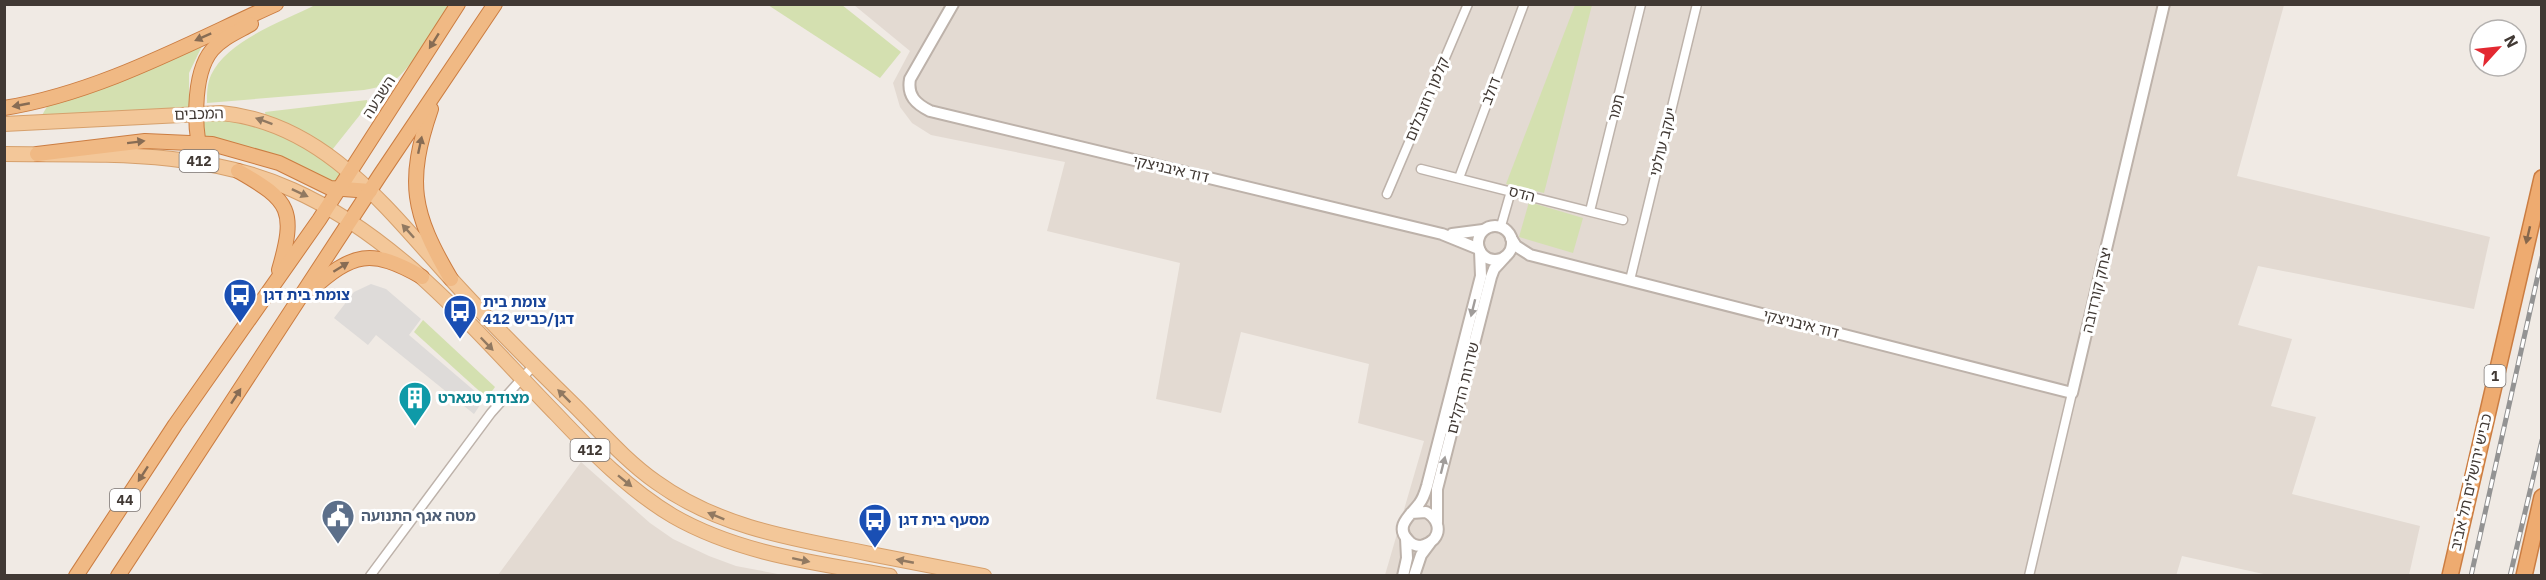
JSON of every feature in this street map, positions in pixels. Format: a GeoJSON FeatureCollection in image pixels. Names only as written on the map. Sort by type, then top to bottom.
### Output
{"type":"FeatureCollection","features":[{"type":"Feature","properties":{"kind":"highway"},"geometry":{"type":"LineString","coordinates":[[4,108],[38,101],[86,86],[142,64],[276,4]]}},
{"type":"Feature","properties":{"kind":"highway"},"geometry":{"type":"LineString","coordinates":[[204,162],[197,114],[200,72],[211,52],[230,36],[286,4]]}},
{"type":"Feature","properties":{"kind":"highway","name":"השבעה"},"geometry":{"type":"LineString","coordinates":[[328,207],[458,4]]}},
{"type":"Feature","properties":{"kind":"highway"},"geometry":{"type":"LineString","coordinates":[[472,42],[486,4]]}},
{"type":"Feature","properties":{"kind":"highway","name":"44"},"geometry":{"type":"LineString","coordinates":[[118,576],[495,4]]}},
{"type":"Feature","properties":{"kind":"highway"},"geometry":{"type":"LineString","coordinates":[[436,93],[420,139],[414,186],[424,228],[451,279]]}},
{"type":"Feature","properties":{"kind":"highway"},"geometry":{"type":"LineString","coordinates":[[37,154],[145,141],[200,143],[257,156],[339,189],[370,191]]}},
{"type":"Feature","properties":{"kind":"highway"},"geometry":{"type":"LineString","coordinates":[[238,171],[271,192],[284,205],[287,213],[287,243],[276,280]]}},
{"type":"Feature","properties":{"kind":"highway","name":"כביש ירושלים תל אביב"},"geometry":{"type":"LineString","coordinates":[[2450,576],[2541,178]]}},
{"type":"Feature","properties":{"kind":"highway","name":"44"},"geometry":{"type":"LineString","coordinates":[[76,576],[175,425],[328,207]]}},
{"type":"Feature","properties":{"kind":"highway"},"geometry":{"type":"LineString","coordinates":[[296,304],[321,281],[355,259],[376,258],[388,261],[422,277]]}},
{"type":"Feature","properties":{"kind":"highway"},"geometry":{"type":"LineString","coordinates":[[2524,576],[2541,497]]}},
{"type":"Feature","properties":{"kind":"main road","name":"המכבים"},"geometry":{"type":"LineString","coordinates":[[4,124],[238,114],[268,122],[321,148],[370,191]]}},
{"type":"Feature","properties":{"kind":"main road","name":"412"},"geometry":{"type":"LineString","coordinates":[[4,154],[154,157],[204,162],[277,183],[328,207],[351,220],[387,246],[422,277],[622,480],[674,516],[701,530],[749,547],[890,576]]}},
{"type":"Feature","properties":{"kind":"main road","name":"412"},"geometry":{"type":"LineString","coordinates":[[370,191],[402,223],[451,279],[634,465],[683,500],[709,513],[783,537],[984,576]]}},
{"type":"Feature","properties":{"kind":"street","name":"דוד איבניצקי"},"geometry":{"type":"LineString","coordinates":[[953,4],[910,79],[909,90],[914,102],[930,111],[1442,234],[1480,250]]}},
{"type":"Feature","properties":{"kind":"street","name":"קלמן רוזנבלום"},"geometry":{"type":"LineString","coordinates":[[1387,194],[1467,4]]}},
{"type":"Feature","properties":{"kind":"street","name":"דולב"},"geometry":{"type":"LineString","coordinates":[[1459,178],[1524,4]]}},
{"type":"Feature","properties":{"kind":"street","name":"תמר"},"geometry":{"type":"LineString","coordinates":[[1590,212],[1641,4]]}},
{"type":"Feature","properties":{"kind":"street","name":"יעקב עולמי"},"geometry":{"type":"LineString","coordinates":[[1630,280],[1697,4]]}},
{"type":"Feature","properties":{"kind":"street","name":"יצחק קורדובה"},"geometry":{"type":"LineString","coordinates":[[2029,576],[2164,4]]}},
{"type":"Feature","properties":{"kind":"street","name":"הדס"},"geometry":{"type":"LineString","coordinates":[[1421,169],[1623,220]]}},
{"type":"Feature","properties":{"kind":"street"},"geometry":{"type":"LineString","coordinates":[[1500,226],[1511,191]]}},
{"type":"Feature","properties":{"kind":"street"},"geometry":{"type":"LineString","coordinates":[[1490,226],[1500,226],[1509,233],[1511,249],[1505,256],[1491,259],[1480,250],[1478,241],[1483,230],[1490,226]]}},
{"type":"Feature","properties":{"kind":"street","name":"דוד איבניצקי"},"geometry":{"type":"LineString","coordinates":[[1442,234],[1483,230]]}},
{"type":"Feature","properties":{"kind":"street","name":"דוד איבניצקי"},"geometry":{"type":"LineString","coordinates":[[1511,238],[1516,246],[1530,255]]}},
{"type":"Feature","properties":{"kind":"street","name":"שדרות הדקלים"},"geometry":{"type":"LineString","coordinates":[[1411,513],[1420,503],[1427,486],[1481,276],[1480,250]]}},
{"type":"Feature","properties":{"kind":"street","name":"דוד איבניצקי"},"geometry":{"type":"LineString","coordinates":[[1505,256],[1530,255],[2072,393]]}},
{"type":"Feature","properties":{"kind":"street","name":"שדרות הדקלים"},"geometry":{"type":"LineString","coordinates":[[1437,523],[1437,489],[1491,277],[1494,269],[1505,256]]}},
{"type":"Feature","properties":{"kind":"street"},"geometry":{"type":"LineString","coordinates":[[370,576],[491,413],[534,365]]}},
{"type":"Feature","properties":{"kind":"street"},"geometry":{"type":"LineString","coordinates":[[1402,576],[1407,558],[1404,522],[1411,513],[1426,512],[1437,523],[1437,534],[1421,555],[1414,576]]}},
{"type":"Feature","properties":{"kind":"street"},"geometry":{"type":"LineString","coordinates":[[1406,538],[1419,546],[1430,543]]}},
{"type":"Feature","properties":{"kind":"shaded area"},"geometry":{"type":"Polygon","coordinates":[[[854,5],[2284,5],[2237,176],[2490,237],[2474,309],[2258,266],[2238,325],[2292,339],[2271,406],[2316,417],[2292,494],[2420,526],[2409,575],[2268,575],[2182,556],[2176,576],[1385,575],[1424,441],[1358,423],[1369,364],[1241,332],[1221,413],[1156,399],[1180,263],[1047,231],[1065,162],[931,135],[912,123],[900,107],[893,83],[910,51],[854,5]]]}},
{"type":"Feature","properties":{"kind":"shaded area"},"geometry":{"type":"Polygon","coordinates":[[[371,284],[386,289],[421,319],[409,335],[484,399],[474,414],[376,335],[368,345],[334,318],[354,292],[371,284]]]}},
{"type":"Feature","properties":{"kind":"shaded area"},"geometry":{"type":"Polygon","coordinates":[[[581,462],[650,523],[673,539],[736,566],[783,575],[498,575],[581,462]]]}},
{"type":"Feature","properties":{"kind":"green space"},"geometry":{"type":"Polygon","coordinates":[[[317,4],[449,5],[410,65],[389,83],[364,90],[207,103],[211,75],[230,52],[258,33],[317,4]]]}},
{"type":"Feature","properties":{"kind":"green space"},"geometry":{"type":"Polygon","coordinates":[[[768,5],[842,5],[901,52],[880,78],[768,5]]]}},
{"type":"Feature","properties":{"kind":"green space"},"geometry":{"type":"Polygon","coordinates":[[[1575,5],[1592,5],[1544,193],[1506,184],[1575,5]]]}},
{"type":"Feature","properties":{"kind":"green space"},"geometry":{"type":"Polygon","coordinates":[[[202,46],[189,73],[189,108],[41,117],[49,103],[115,83],[202,46]]]}},
{"type":"Feature","properties":{"kind":"green space"},"geometry":{"type":"Polygon","coordinates":[[[367,100],[367,106],[332,150],[311,135],[266,118],[265,112],[367,100]]]}},
{"type":"Feature","properties":{"kind":"green space"},"geometry":{"type":"Polygon","coordinates":[[[200,117],[270,126],[346,173],[338,185],[202,140],[200,117]]]}},
{"type":"Feature","properties":{"kind":"green space"},"geometry":{"type":"Polygon","coordinates":[[[1529,202],[1583,218],[1573,253],[1519,237],[1529,202]]]}},
{"type":"Feature","properties":{"kind":"green space"},"geometry":{"type":"Polygon","coordinates":[[[423,320],[495,387],[487,398],[414,332],[423,320]]]}},
{"type":"Feature","properties":{"kind":"railway"},"geometry":{"type":"LineString","coordinates":[[2471,576],[2542,257]]}},
{"type":"Feature","properties":{"kind":"railway"},"geometry":{"type":"LineString","coordinates":[[2510,576],[2542,440]]}},
{"type":"Feature","properties":{"kind":"place","name":"צומת בית דגן"},"geometry":{"type":"Point","coordinates":[240,324]}},
{"type":"Feature","properties":{"kind":"place","name":"צומת בית דגן/כביש 412"},"geometry":{"type":"Point","coordinates":[460,340]}},
{"type":"Feature","properties":{"kind":"place","name":"מצודת טגארט"},"geometry":{"type":"Point","coordinates":[415,427]}},
{"type":"Feature","properties":{"kind":"place","name":"מטה אגף התנועה"},"geometry":{"type":"Point","coordinates":[338,545]}},
{"type":"Feature","properties":{"kind":"place","name":"מסעף בית דגן"},"geometry":{"type":"Point","coordinates":[875,549]}}]}
